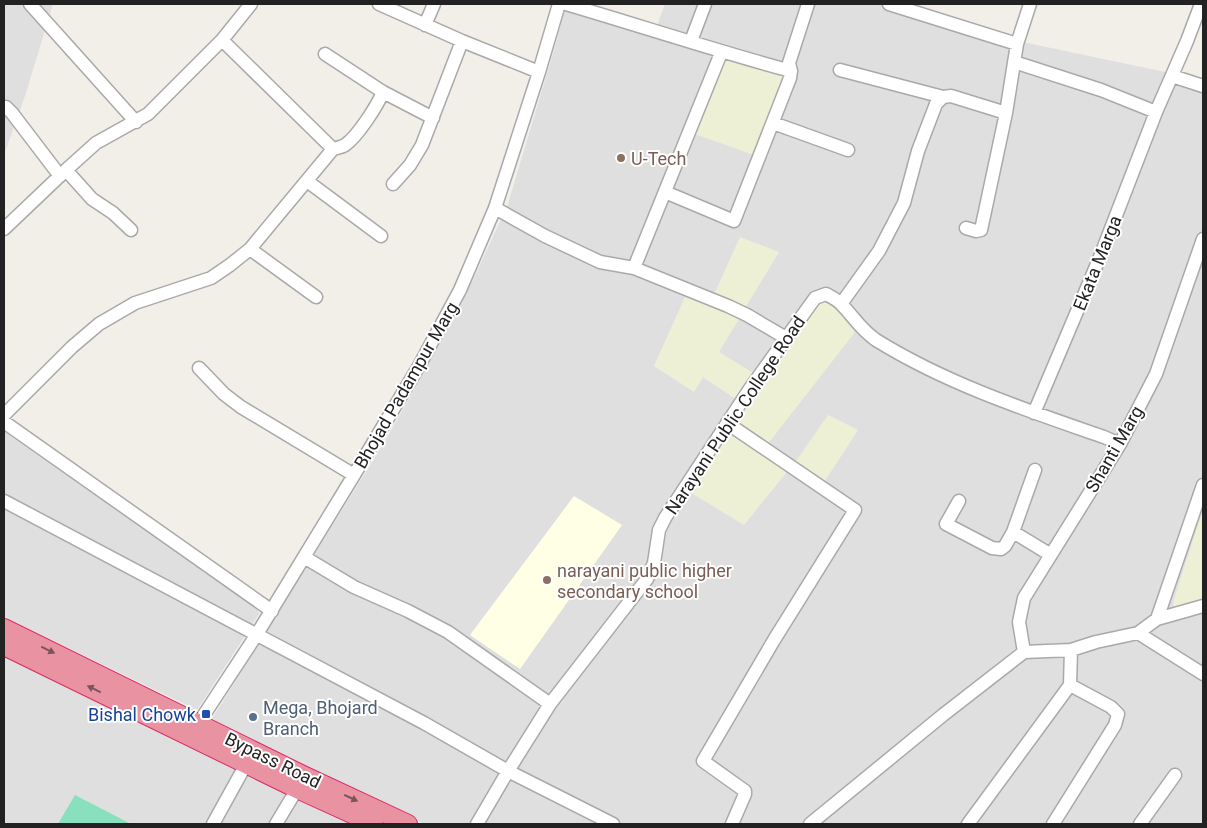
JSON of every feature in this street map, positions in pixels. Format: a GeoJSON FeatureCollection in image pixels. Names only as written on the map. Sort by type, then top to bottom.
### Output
{"type":"FeatureCollection","features":[{"type":"Feature","properties":{"kind":"highway","name":"Bypass Road"},"geometry":{"type":"LineString","coordinates":[[4,628],[194,730]]}},
{"type":"Feature","properties":{"kind":"highway","name":"Bypass Road"},"geometry":{"type":"LineString","coordinates":[[4,646],[194,730],[250,757],[408,824]]}},
{"type":"Feature","properties":{"kind":"highway","name":"Bypass Road"},"geometry":{"type":"LineString","coordinates":[[250,757],[297,789],[374,824]]}},
{"type":"Feature","properties":{"kind":"street"},"geometry":{"type":"LineString","coordinates":[[30,4],[136,122]]}},
{"type":"Feature","properties":{"kind":"street"},"geometry":{"type":"LineString","coordinates":[[4,230],[96,143],[148,114],[222,40],[251,4]]}},
{"type":"Feature","properties":{"kind":"street"},"geometry":{"type":"LineString","coordinates":[[379,4],[462,41],[539,72]]}},
{"type":"Feature","properties":{"kind":"street"},"geometry":{"type":"LineString","coordinates":[[425,25],[434,4]]}},
{"type":"Feature","properties":{"kind":"street","name":"Bhojad Padampur Marg"},"geometry":{"type":"LineString","coordinates":[[194,730],[272,611],[354,475],[419,366],[463,283],[495,208],[559,4]]}},
{"type":"Feature","properties":{"kind":"street"},"geometry":{"type":"LineString","coordinates":[[566,4],[691,41],[721,53],[791,72]]}},
{"type":"Feature","properties":{"kind":"street"},"geometry":{"type":"LineString","coordinates":[[691,41],[705,4]]}},
{"type":"Feature","properties":{"kind":"street"},"geometry":{"type":"LineString","coordinates":[[665,192],[734,221],[791,72],[789,62],[808,4]]}},
{"type":"Feature","properties":{"kind":"street"},"geometry":{"type":"LineString","coordinates":[[889,4],[1017,44]]}},
{"type":"Feature","properties":{"kind":"street"},"geometry":{"type":"LineString","coordinates":[[966,228],[976,231],[980,230],[1006,112],[1017,44],[1030,4]]}},
{"type":"Feature","properties":{"kind":"street","name":"Ekata Marga"},"geometry":{"type":"LineString","coordinates":[[1034,413],[1100,256],[1156,112],[1201,4]]}},
{"type":"Feature","properties":{"kind":"street"},"geometry":{"type":"LineString","coordinates":[[222,40],[333,149]]}},
{"type":"Feature","properties":{"kind":"street"},"geometry":{"type":"LineString","coordinates":[[394,184],[410,165],[422,145],[462,41]]}},
{"type":"Feature","properties":{"kind":"street"},"geometry":{"type":"LineString","coordinates":[[634,268],[721,53]]}},
{"type":"Feature","properties":{"kind":"street"},"geometry":{"type":"LineString","coordinates":[[325,54],[383,92],[433,118]]}},
{"type":"Feature","properties":{"kind":"street"},"geometry":{"type":"LineString","coordinates":[[1014,62],[1101,90],[1156,112]]}},
{"type":"Feature","properties":{"kind":"street"},"geometry":{"type":"LineString","coordinates":[[840,70],[943,97],[951,96],[1006,112]]}},
{"type":"Feature","properties":{"kind":"street"},"geometry":{"type":"LineString","coordinates":[[1172,76],[1203,86]]}},
{"type":"Feature","properties":{"kind":"street"},"geometry":{"type":"LineString","coordinates":[[4,415],[72,347],[99,324],[148,298],[211,278],[250,249],[333,149],[344,145],[352,138],[377,105],[383,92]]}},
{"type":"Feature","properties":{"kind":"street"},"geometry":{"type":"LineString","coordinates":[[943,97],[936,104],[918,151],[904,202],[879,251],[841,304],[853,320],[875,339],[938,374],[983,394],[1120,444]]}},
{"type":"Feature","properties":{"kind":"street"},"geometry":{"type":"LineString","coordinates":[[5,106],[63,173],[131,230]]}},
{"type":"Feature","properties":{"kind":"street"},"geometry":{"type":"LineString","coordinates":[[773,123],[848,150]]}},
{"type":"Feature","properties":{"kind":"street"},"geometry":{"type":"LineString","coordinates":[[307,181],[381,236]]}},
{"type":"Feature","properties":{"kind":"street"},"geometry":{"type":"LineString","coordinates":[[495,208],[545,236],[600,262],[634,268],[728,306],[755,319],[786,338]]}},
{"type":"Feature","properties":{"kind":"street","name":"Shanti Marg"},"geometry":{"type":"LineString","coordinates":[[1024,652],[1019,622],[1024,598],[1120,444],[1156,374],[1203,239]]}},
{"type":"Feature","properties":{"kind":"street"},"geometry":{"type":"LineString","coordinates":[[250,249],[316,297]]}},
{"type":"Feature","properties":{"kind":"street","name":"Narayani Public College Road"},"geometry":{"type":"LineString","coordinates":[[477,824],[550,704],[647,578],[654,563],[659,530],[664,518],[749,390],[815,298],[826,294],[841,304]]}},
{"type":"Feature","properties":{"kind":"street"},"geometry":{"type":"LineString","coordinates":[[199,368],[224,394],[241,407],[354,475]]}},
{"type":"Feature","properties":{"kind":"street"},"geometry":{"type":"LineString","coordinates":[[4,422],[272,611]]}},
{"type":"Feature","properties":{"kind":"street"},"geometry":{"type":"LineString","coordinates":[[727,423],[854,510],[774,640],[704,761],[745,791],[732,824]]}},
{"type":"Feature","properties":{"kind":"street"},"geometry":{"type":"LineString","coordinates":[[959,500],[946,524],[997,549],[1005,546],[1013,532],[1035,470]]}},
{"type":"Feature","properties":{"kind":"street"},"geometry":{"type":"LineString","coordinates":[[1157,619],[1203,485]]}},
{"type":"Feature","properties":{"kind":"street"},"geometry":{"type":"LineString","coordinates":[[4,501],[424,722],[508,771],[613,824]]}},
{"type":"Feature","properties":{"kind":"street"},"geometry":{"type":"LineString","coordinates":[[1013,532],[1051,555]]}},
{"type":"Feature","properties":{"kind":"street"},"geometry":{"type":"LineString","coordinates":[[304,557],[354,587],[408,611],[448,632],[550,704]]}},
{"type":"Feature","properties":{"kind":"street"},"geometry":{"type":"LineString","coordinates":[[810,824],[1024,652],[1071,650],[1096,642],[1138,633],[1157,619],[1203,606]]}},
{"type":"Feature","properties":{"kind":"street"},"geometry":{"type":"LineString","coordinates":[[1138,633],[1203,674]]}},
{"type":"Feature","properties":{"kind":"street"},"geometry":{"type":"LineString","coordinates":[[968,824],[1070,685],[1071,650]]}},
{"type":"Feature","properties":{"kind":"street"},"geometry":{"type":"LineString","coordinates":[[1053,824],[1115,725],[1118,714],[1111,708],[1070,685]]}},
{"type":"Feature","properties":{"kind":"street"},"geometry":{"type":"LineString","coordinates":[[213,824],[250,757]]}},
{"type":"Feature","properties":{"kind":"street"},"geometry":{"type":"LineString","coordinates":[[1140,824],[1175,775]]}},
{"type":"Feature","properties":{"kind":"street"},"geometry":{"type":"LineString","coordinates":[[276,824],[297,789]]}},
{"type":"Feature","properties":{"kind":"shaded area"},"geometry":{"type":"Polygon","coordinates":[[[4,4],[53,4],[26,93],[4,155],[4,4]]]}},
{"type":"Feature","properties":{"kind":"shaded area"},"geometry":{"type":"Polygon","coordinates":[[[566,4],[657,26],[665,4],[882,4],[1018,41],[1203,80],[1203,824],[425,824],[210,722],[382,446],[429,364],[472,282],[508,204],[566,4]]]}},
{"type":"Feature","properties":{"kind":"shaded area"},"geometry":{"type":"Polygon","coordinates":[[[724,58],[784,74],[785,78],[754,155],[692,133],[724,58]]]}},
{"type":"Feature","properties":{"kind":"shaded area"},"geometry":{"type":"Polygon","coordinates":[[[740,237],[779,252],[744,310],[713,297],[740,237]]]}},
{"type":"Feature","properties":{"kind":"shaded area"},"geometry":{"type":"Polygon","coordinates":[[[685,297],[724,310],[739,319],[719,352],[755,374],[737,400],[703,377],[694,392],[654,366],[685,297]]]}},
{"type":"Feature","properties":{"kind":"shaded area"},"geometry":{"type":"Polygon","coordinates":[[[824,301],[832,305],[855,332],[767,445],[735,421],[817,303],[824,301]]]}},
{"type":"Feature","properties":{"kind":"shaded area"},"geometry":{"type":"Polygon","coordinates":[[[828,415],[858,430],[823,484],[794,464],[828,415]]]}},
{"type":"Feature","properties":{"kind":"shaded area"},"geometry":{"type":"Polygon","coordinates":[[[4,426],[256,604],[259,614],[197,710],[4,617],[4,426]]]}},
{"type":"Feature","properties":{"kind":"shaded area"},"geometry":{"type":"Polygon","coordinates":[[[728,432],[786,470],[786,473],[744,525],[688,491],[728,432]]]}},
{"type":"Feature","properties":{"kind":"shaded area","name":"narayani public higher secondary school"},"geometry":{"type":"Polygon","coordinates":[[[574,496],[622,525],[520,669],[470,635],[574,496]]]}},
{"type":"Feature","properties":{"kind":"shaded area"},"geometry":{"type":"Polygon","coordinates":[[[1203,509],[1203,603],[1175,609],[1173,605],[1174,599],[1203,509]]]}},
{"type":"Feature","properties":{"kind":"shaded area"},"geometry":{"type":"Polygon","coordinates":[[[4,643],[381,824],[4,824],[4,643]]]}},
{"type":"Feature","properties":{"kind":"green space"},"geometry":{"type":"Polygon","coordinates":[[[75,795],[131,824],[58,824],[75,795]]]}},
{"type":"Feature","properties":{"kind":"place","name":"U-Tech"},"geometry":{"type":"Point","coordinates":[621,158]}},
{"type":"Feature","properties":{"kind":"place","name":"narayani public higher secondary school"},"geometry":{"type":"Point","coordinates":[547,580]}},
{"type":"Feature","properties":{"kind":"place","name":"Bishal Chowk"},"geometry":{"type":"Point","coordinates":[206,714]}},
{"type":"Feature","properties":{"kind":"place","name":"Mega, Bhojard Branch"},"geometry":{"type":"Point","coordinates":[253,717]}}]}
